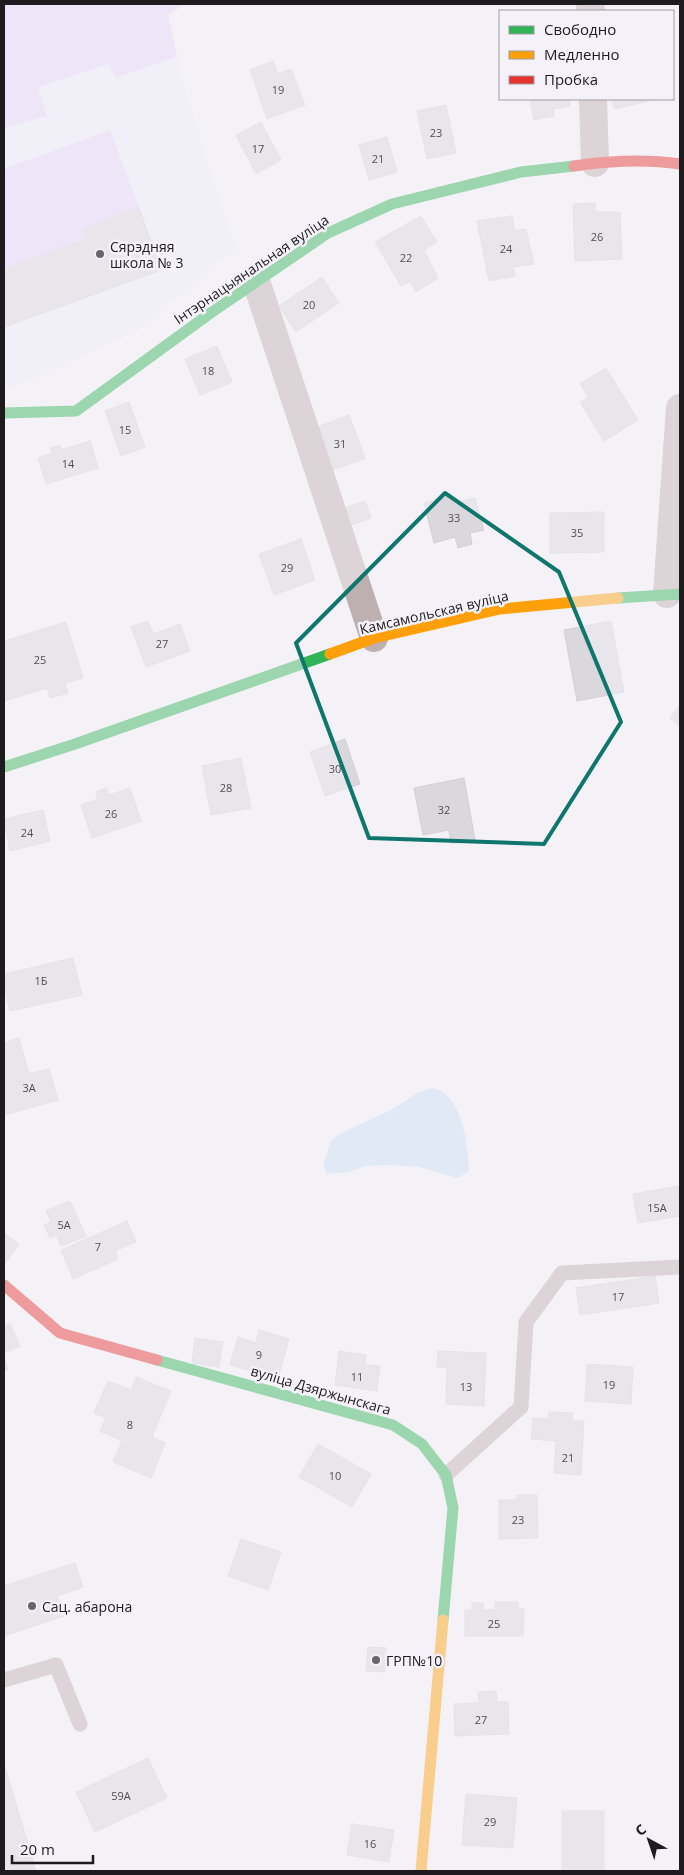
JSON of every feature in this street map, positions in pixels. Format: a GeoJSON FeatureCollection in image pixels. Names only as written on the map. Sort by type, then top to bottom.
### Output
{"type":"FeatureCollection","features":[{"type":"Feature","properties":{"kind":"street"},"geometry":{"type":"LineString","coordinates":[[593,100],[595,163]]}},
{"type":"Feature","properties":{"kind":"street","name":"Інтэрнацыянальная вуліца"},"geometry":{"type":"LineString","coordinates":[[4,413],[76,411],[256,281],[328,233],[392,204],[521,172],[595,163],[665,162],[680,164]]}},
{"type":"Feature","properties":{"kind":"street"},"geometry":{"type":"LineString","coordinates":[[256,281],[374,638]]}},
{"type":"Feature","properties":{"kind":"street"},"geometry":{"type":"LineString","coordinates":[[673,594],[680,408]]}},
{"type":"Feature","properties":{"kind":"street","name":"Камсамольская вуліца"},"geometry":{"type":"LineString","coordinates":[[4,767],[194,703],[374,638],[500,609],[673,594]]}},
{"type":"Feature","properties":{"kind":"street","name":"вуліца Дзяржынскага"},"geometry":{"type":"LineString","coordinates":[[4,1285],[60,1333],[393,1425],[422,1444],[446,1475],[453,1508],[421,1871]]}},
{"type":"Feature","properties":{"kind":"lane"},"geometry":{"type":"LineString","coordinates":[[446,1475],[521,1407],[526,1322],[562,1273],[680,1267]]}},
{"type":"Feature","properties":{"kind":"lane"},"geometry":{"type":"LineString","coordinates":[[4,1680],[56,1666],[80,1724]]}},
{"type":"Feature","properties":{"kind":"highlighted area"},"geometry":{"type":"Polygon","coordinates":[[[445,493],[559,572],[621,722],[544,844],[369,838],[296,643],[445,493]]]}},
{"type":"Feature","properties":{"kind":"shaded area"},"geometry":{"type":"Polygon","coordinates":[[[4,4],[184,4],[168,16],[185,90],[236,249],[137,331],[21,384],[4,387],[4,4]]]}},
{"type":"Feature","properties":{"kind":"shaded area"},"geometry":{"type":"Polygon","coordinates":[[[4,4],[184,4],[168,15],[177,56],[116,78],[109,64],[38,87],[47,116],[4,128],[4,4]]]}},
{"type":"Feature","properties":{"kind":"shaded area"},"geometry":{"type":"Polygon","coordinates":[[[110,130],[139,208],[83,229],[86,239],[4,270],[4,169],[110,130]]]}},
{"type":"Feature","properties":{"kind":"water"},"geometry":{"type":"Polygon","coordinates":[[[432,1088],[442,1092],[457,1110],[465,1135],[469,1171],[458,1178],[419,1167],[387,1165],[365,1166],[349,1172],[327,1174],[323,1164],[331,1141],[339,1134],[389,1111],[419,1092],[432,1088]]]}},
{"type":"Feature","properties":{"kind":"building"},"geometry":{"type":"Polygon","coordinates":[[[273,61],[278,74],[291,69],[305,105],[267,119],[250,70],[273,61]]]}},
{"type":"Feature","properties":{"kind":"building"},"geometry":{"type":"Polygon","coordinates":[[[530,100],[569,100],[570,106],[553,109],[554,116],[534,120],[530,100]]]}},
{"type":"Feature","properties":{"kind":"building"},"geometry":{"type":"Polygon","coordinates":[[[612,100],[649,101],[614,109],[612,100]]]}},
{"type":"Feature","properties":{"kind":"building"},"geometry":{"type":"Polygon","coordinates":[[[446,105],[456,153],[427,159],[417,111],[446,105]]]}},
{"type":"Feature","properties":{"kind":"building"},"geometry":{"type":"Polygon","coordinates":[[[261,122],[281,160],[256,174],[236,135],[261,122]]]}},
{"type":"Feature","properties":{"kind":"building"},"geometry":{"type":"Polygon","coordinates":[[[387,137],[397,172],[369,180],[359,145],[387,137]]]}},
{"type":"Feature","properties":{"kind":"building"},"geometry":{"type":"Polygon","coordinates":[[[595,203],[595,212],[620,212],[622,259],[575,261],[573,204],[595,203]]]}},
{"type":"Feature","properties":{"kind":"building","name":"Сярэдняя школа № 3"},"geometry":{"type":"Polygon","coordinates":[[[139,208],[161,270],[4,327],[4,270],[86,239],[83,229],[139,208]]]}},
{"type":"Feature","properties":{"kind":"building"},"geometry":{"type":"Polygon","coordinates":[[[421,216],[437,242],[424,250],[438,278],[416,292],[410,281],[401,286],[375,242],[421,216]]]}},
{"type":"Feature","properties":{"kind":"building"},"geometry":{"type":"Polygon","coordinates":[[[512,216],[515,231],[526,229],[534,264],[513,267],[515,276],[489,281],[477,221],[512,216]]]}},
{"type":"Feature","properties":{"kind":"building"},"geometry":{"type":"Polygon","coordinates":[[[322,277],[339,303],[296,332],[279,306],[322,277]]]}},
{"type":"Feature","properties":{"kind":"building"},"geometry":{"type":"Polygon","coordinates":[[[217,346],[232,382],[200,395],[185,359],[217,346]]]}},
{"type":"Feature","properties":{"kind":"building"},"geometry":{"type":"Polygon","coordinates":[[[606,368],[638,420],[604,441],[580,402],[588,397],[580,384],[606,368]]]}},
{"type":"Feature","properties":{"kind":"building"},"geometry":{"type":"Polygon","coordinates":[[[129,402],[145,447],[121,456],[105,411],[129,402]]]}},
{"type":"Feature","properties":{"kind":"building"},"geometry":{"type":"Polygon","coordinates":[[[349,415],[365,458],[331,471],[315,428],[349,415]]]}},
{"type":"Feature","properties":{"kind":"building"},"geometry":{"type":"Polygon","coordinates":[[[90,441],[98,468],[46,484],[38,458],[52,453],[50,448],[60,445],[61,450],[90,441]]]}},
{"type":"Feature","properties":{"kind":"building"},"geometry":{"type":"Polygon","coordinates":[[[451,495],[453,503],[475,498],[484,530],[470,533],[472,544],[458,548],[455,537],[434,543],[424,503],[451,495]]]}},
{"type":"Feature","properties":{"kind":"building"},"geometry":{"type":"Polygon","coordinates":[[[365,501],[371,518],[346,527],[340,510],[365,501]]]}},
{"type":"Feature","properties":{"kind":"building"},"geometry":{"type":"Polygon","coordinates":[[[604,512],[604,552],[550,553],[550,513],[604,512]]]}},
{"type":"Feature","properties":{"kind":"building"},"geometry":{"type":"Polygon","coordinates":[[[301,539],[315,580],[274,595],[259,554],[301,539]]]}},
{"type":"Feature","properties":{"kind":"building"},"geometry":{"type":"Polygon","coordinates":[[[148,621],[153,634],[180,624],[190,651],[146,667],[131,627],[148,621]]]}},
{"type":"Feature","properties":{"kind":"building"},"geometry":{"type":"Polygon","coordinates":[[[611,621],[624,692],[577,701],[564,630],[611,621]]]}},
{"type":"Feature","properties":{"kind":"building"},"geometry":{"type":"Polygon","coordinates":[[[66,622],[83,678],[65,683],[68,693],[50,698],[47,688],[4,701],[4,641],[66,622]]]}},
{"type":"Feature","properties":{"kind":"building"},"geometry":{"type":"Polygon","coordinates":[[[680,705],[680,726],[670,718],[680,705]]]}},
{"type":"Feature","properties":{"kind":"building"},"geometry":{"type":"Polygon","coordinates":[[[345,739],[360,784],[325,796],[310,752],[345,739]]]}},
{"type":"Feature","properties":{"kind":"building"},"geometry":{"type":"Polygon","coordinates":[[[241,758],[251,808],[211,815],[202,766],[241,758]]]}},
{"type":"Feature","properties":{"kind":"building"},"geometry":{"type":"Polygon","coordinates":[[[464,778],[475,840],[451,844],[449,830],[423,835],[414,788],[464,778]]]}},
{"type":"Feature","properties":{"kind":"building"},"geometry":{"type":"Polygon","coordinates":[[[106,788],[109,795],[130,788],[141,821],[92,838],[81,805],[98,799],[96,792],[106,788]]]}},
{"type":"Feature","properties":{"kind":"building"},"geometry":{"type":"Polygon","coordinates":[[[43,810],[50,841],[10,851],[4,819],[43,810]]]}},
{"type":"Feature","properties":{"kind":"building"},"geometry":{"type":"Polygon","coordinates":[[[73,958],[82,995],[10,1011],[4,986],[4,974],[73,958]]]}},
{"type":"Feature","properties":{"kind":"building"},"geometry":{"type":"Polygon","coordinates":[[[19,1038],[29,1074],[49,1069],[58,1100],[4,1115],[4,1043],[19,1038]]]}},
{"type":"Feature","properties":{"kind":"building"},"geometry":{"type":"Polygon","coordinates":[[[678,1186],[680,1216],[638,1223],[633,1194],[678,1186]]]}},
{"type":"Feature","properties":{"kind":"building"},"geometry":{"type":"Polygon","coordinates":[[[70,1201],[86,1236],[61,1246],[56,1235],[50,1238],[44,1225],[51,1222],[46,1211],[70,1201]]]}},
{"type":"Feature","properties":{"kind":"building"},"geometry":{"type":"Polygon","coordinates":[[[127,1221],[136,1242],[115,1251],[118,1259],[73,1279],[61,1250],[127,1221]]]}},
{"type":"Feature","properties":{"kind":"building"},"geometry":{"type":"Polygon","coordinates":[[[4,1233],[19,1244],[4,1265],[4,1233]]]}},
{"type":"Feature","properties":{"kind":"building"},"geometry":{"type":"Polygon","coordinates":[[[655,1276],[659,1303],[580,1315],[576,1288],[655,1276]]]}},
{"type":"Feature","properties":{"kind":"building"},"geometry":{"type":"Polygon","coordinates":[[[10,1324],[20,1346],[4,1353],[4,1326],[10,1324]]]}},
{"type":"Feature","properties":{"kind":"building"},"geometry":{"type":"Polygon","coordinates":[[[259,1330],[289,1339],[278,1378],[230,1365],[238,1337],[256,1343],[259,1330]]]}},
{"type":"Feature","properties":{"kind":"building"},"geometry":{"type":"Polygon","coordinates":[[[195,1338],[223,1342],[219,1367],[192,1363],[195,1338]]]}},
{"type":"Feature","properties":{"kind":"building"},"geometry":{"type":"Polygon","coordinates":[[[339,1351],[366,1355],[365,1365],[380,1366],[377,1391],[335,1385],[339,1351]]]}},
{"type":"Feature","properties":{"kind":"building"},"geometry":{"type":"Polygon","coordinates":[[[438,1351],[486,1353],[484,1406],[446,1404],[447,1368],[437,1367],[438,1351]]]}},
{"type":"Feature","properties":{"kind":"building"},"geometry":{"type":"Polygon","coordinates":[[[4,1359],[8,1369],[4,1371],[4,1359]]]}},
{"type":"Feature","properties":{"kind":"building"},"geometry":{"type":"Polygon","coordinates":[[[587,1364],[633,1367],[631,1404],[585,1401],[587,1364]]]}},
{"type":"Feature","properties":{"kind":"building"},"geometry":{"type":"Polygon","coordinates":[[[136,1377],[171,1391],[152,1437],[165,1443],[151,1478],[113,1462],[122,1441],[100,1431],[106,1418],[94,1413],[108,1381],[131,1390],[136,1377]]]}},
{"type":"Feature","properties":{"kind":"building"},"geometry":{"type":"Polygon","coordinates":[[[549,1412],[573,1413],[572,1421],[584,1421],[581,1475],[554,1473],[556,1441],[531,1439],[533,1418],[549,1419],[549,1412]]]}},
{"type":"Feature","properties":{"kind":"building"},"geometry":{"type":"Polygon","coordinates":[[[318,1444],[371,1474],[352,1507],[299,1477],[318,1444]]]}},
{"type":"Feature","properties":{"kind":"building"},"geometry":{"type":"Polygon","coordinates":[[[517,1495],[537,1495],[538,1538],[499,1539],[499,1500],[517,1500],[517,1495]]]}},
{"type":"Feature","properties":{"kind":"building"},"geometry":{"type":"Polygon","coordinates":[[[241,1539],[281,1552],[268,1590],[228,1576],[241,1539]]]}},
{"type":"Feature","properties":{"kind":"building","name":"Сац. абарона"},"geometry":{"type":"Polygon","coordinates":[[[75,1563],[83,1587],[57,1596],[64,1616],[4,1636],[4,1586],[75,1563]]]}},
{"type":"Feature","properties":{"kind":"building"},"geometry":{"type":"Polygon","coordinates":[[[495,1602],[518,1602],[518,1609],[524,1609],[523,1636],[465,1636],[465,1610],[472,1610],[472,1603],[483,1603],[483,1610],[495,1609],[495,1602]]]}},
{"type":"Feature","properties":{"kind":"building","name":"ГРП№10"},"geometry":{"type":"Polygon","coordinates":[[[368,1647],[386,1648],[385,1672],[366,1671],[368,1647]]]}},
{"type":"Feature","properties":{"kind":"building"},"geometry":{"type":"Polygon","coordinates":[[[496,1691],[497,1702],[508,1702],[509,1734],[455,1736],[454,1704],[479,1703],[478,1692],[496,1691]]]}},
{"type":"Feature","properties":{"kind":"building"},"geometry":{"type":"Polygon","coordinates":[[[148,1758],[167,1798],[95,1832],[76,1792],[148,1758]]]}},
{"type":"Feature","properties":{"kind":"building"},"geometry":{"type":"Polygon","coordinates":[[[4,1763],[36,1871],[4,1871],[4,1763]]]}},
{"type":"Feature","properties":{"kind":"building"},"geometry":{"type":"Polygon","coordinates":[[[466,1794],[517,1798],[513,1848],[462,1845],[466,1794]]]}},
{"type":"Feature","properties":{"kind":"building"},"geometry":{"type":"Polygon","coordinates":[[[562,1811],[604,1811],[604,1871],[562,1871],[562,1811]]]}},
{"type":"Feature","properties":{"kind":"building"},"geometry":{"type":"Polygon","coordinates":[[[352,1824],[394,1830],[389,1862],[347,1855],[352,1824]]]}},
{"type":"Feature","properties":{"kind":"traffic: fast"},"geometry":{"type":"LineString","coordinates":[[4,413],[76,411],[212,312],[328,233],[392,204],[521,172],[574,166]]}},
{"type":"Feature","properties":{"kind":"traffic: fast"},"geometry":{"type":"LineString","coordinates":[[618,598],[680,594]]}},
{"type":"Feature","properties":{"kind":"traffic: fast"},"geometry":{"type":"LineString","coordinates":[[4,767],[75,744],[330,654]]}},
{"type":"Feature","properties":{"kind":"traffic: fast"},"geometry":{"type":"LineString","coordinates":[[157,1360],[393,1425],[422,1444],[446,1475],[453,1508],[443,1620]]}},
{"type":"Feature","properties":{"kind":"traffic: slow"},"geometry":{"type":"LineString","coordinates":[[330,654],[374,638],[500,609],[618,598]]}},
{"type":"Feature","properties":{"kind":"traffic: slow"},"geometry":{"type":"LineString","coordinates":[[421,1871],[443,1620]]}},
{"type":"Feature","properties":{"kind":"traffic: jam"},"geometry":{"type":"LineString","coordinates":[[574,166],[627,161],[680,164]]}},
{"type":"Feature","properties":{"kind":"traffic: jam"},"geometry":{"type":"LineString","coordinates":[[4,1285],[60,1333],[157,1360]]}},
{"type":"Feature","properties":{"kind":"place","name":"Сярэдняя школа № 3"},"geometry":{"type":"Point","coordinates":[100,254]}},
{"type":"Feature","properties":{"kind":"place","name":"Сац. абарона"},"geometry":{"type":"Point","coordinates":[32,1606]}},
{"type":"Feature","properties":{"kind":"place","name":"ГРП№10"},"geometry":{"type":"Point","coordinates":[376,1660]}}]}
